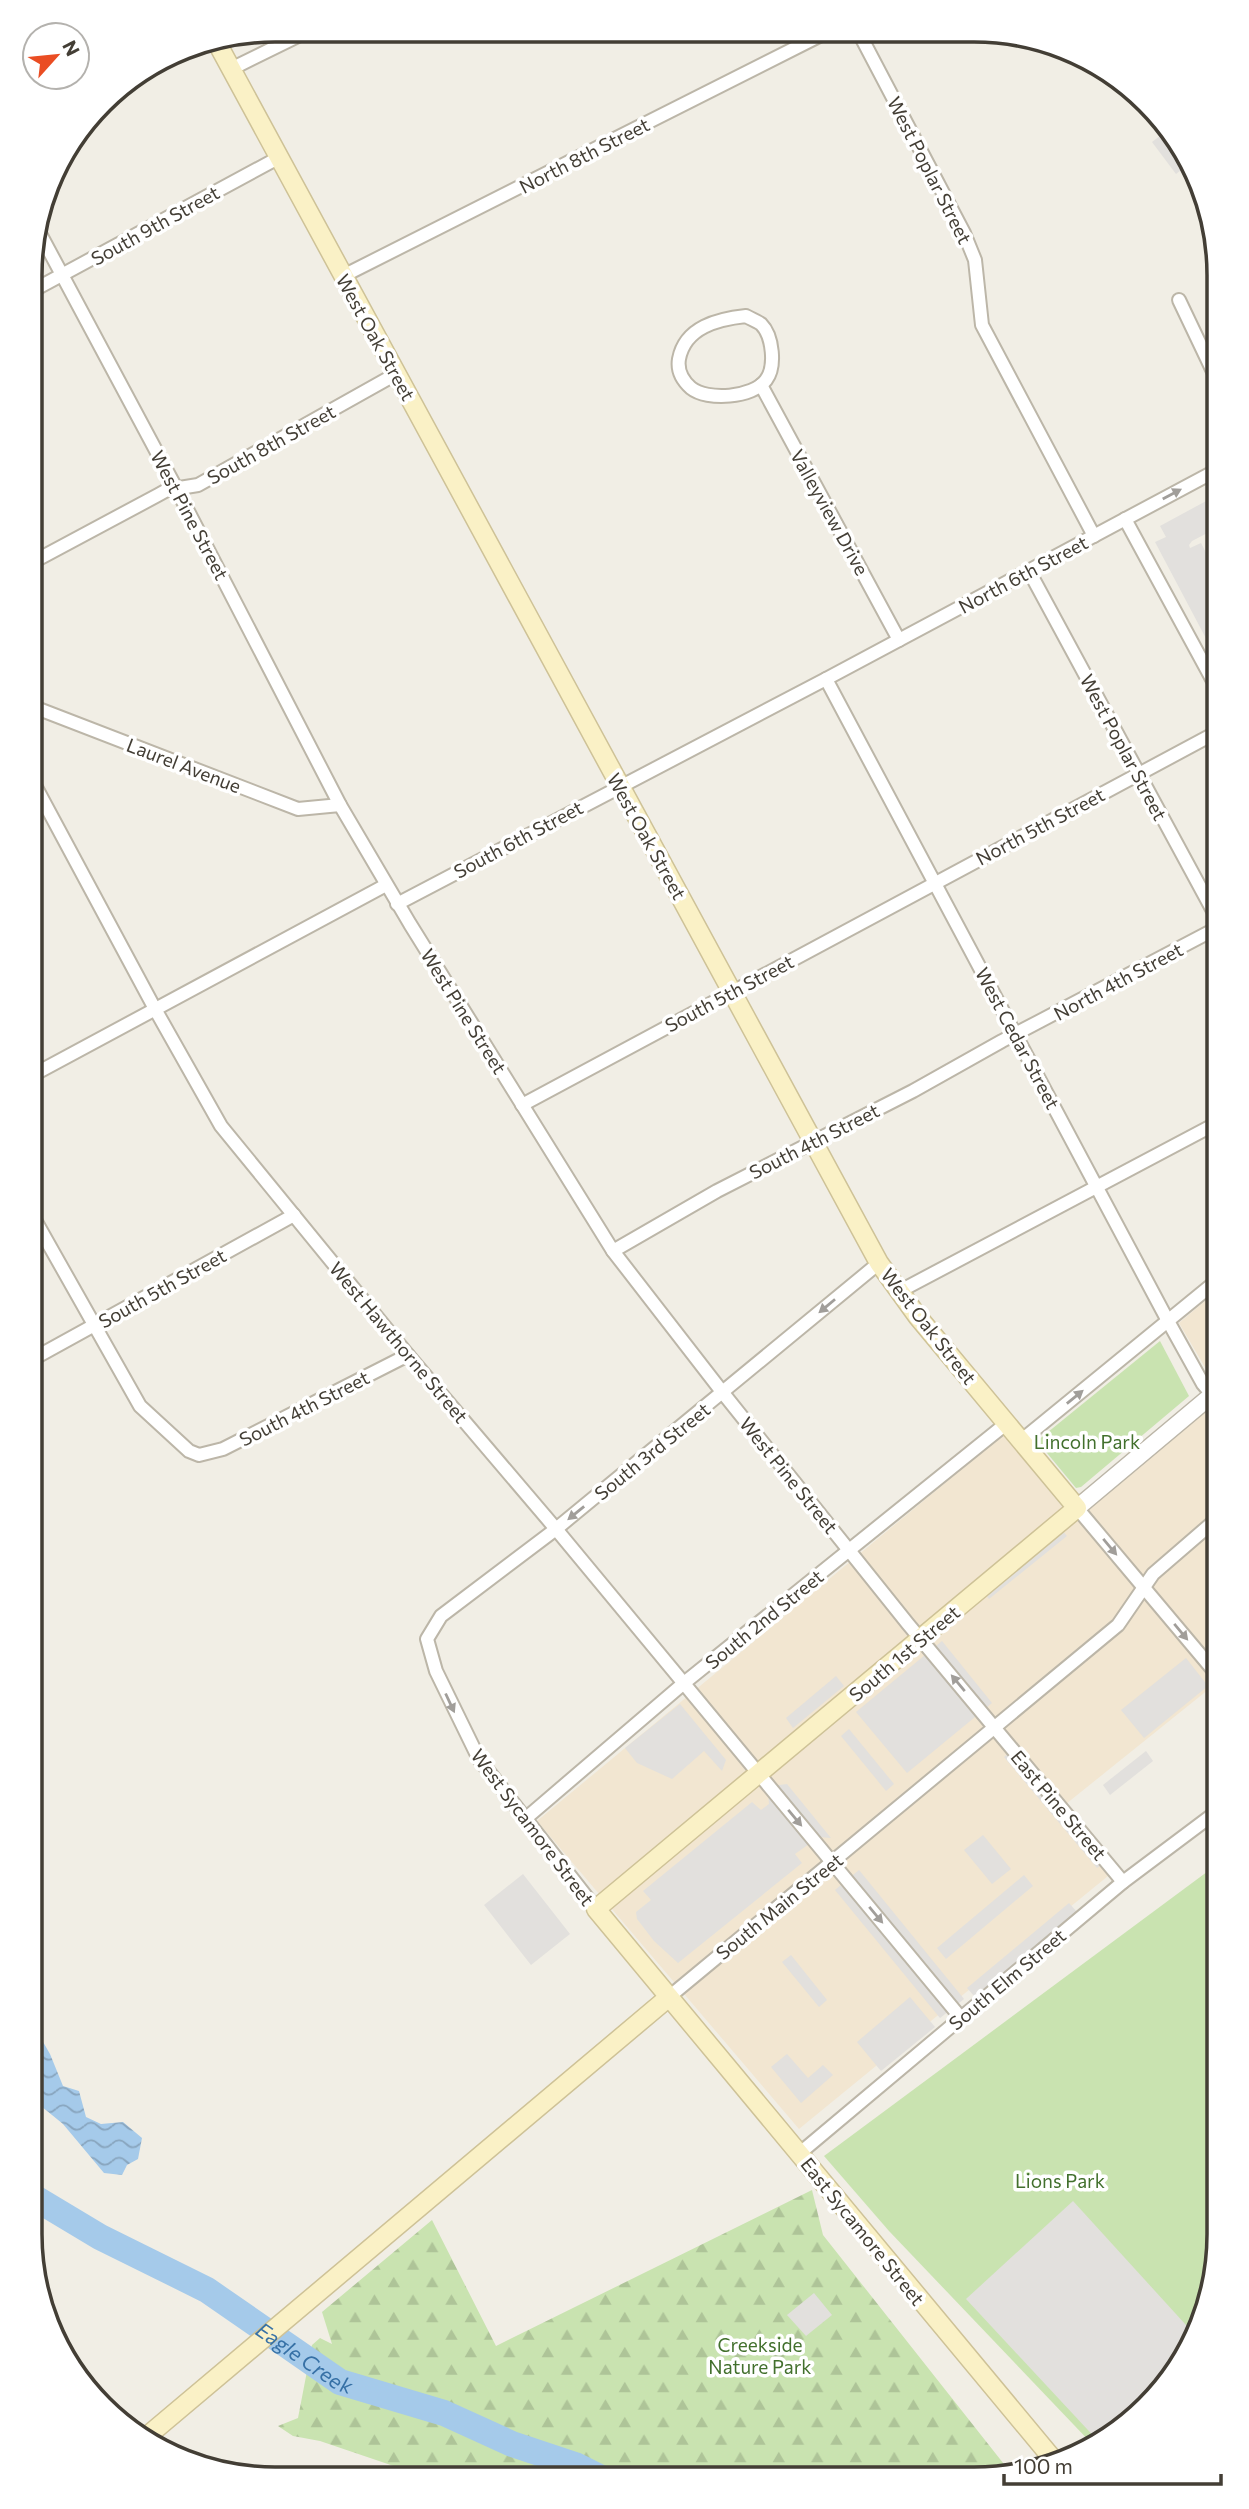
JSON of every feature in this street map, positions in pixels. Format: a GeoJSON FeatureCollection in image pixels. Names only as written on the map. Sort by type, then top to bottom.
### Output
{"type":"FeatureCollection","features":[{"type":"Feature","properties":{"kind":"main road","name":"West Oak Street"},"geometry":{"type":"LineString","coordinates":[[220,49],[880,1263],[924,1324],[1077,1508]]}},
{"type":"Feature","properties":{"kind":"main road","name":"South 1st Street"},"geometry":{"type":"LineString","coordinates":[[596,1909],[1077,1508]]}},
{"type":"Feature","properties":{"kind":"main road","name":"West Sycamore Street"},"geometry":{"type":"LineString","coordinates":[[596,1909],[669,1997]]}},
{"type":"Feature","properties":{"kind":"main road","name":"East Sycamore Street"},"geometry":{"type":"LineString","coordinates":[[669,1997],[1049,2455]]}},
{"type":"Feature","properties":{"kind":"main road","name":"South Main Street"},"geometry":{"type":"LineString","coordinates":[[152,2432],[669,1997]]}},
{"type":"Feature","properties":{"kind":"street"},"geometry":{"type":"LineString","coordinates":[[231,69],[286,42]]}},
{"type":"Feature","properties":{"kind":"street","name":"North 8th Street"},"geometry":{"type":"LineString","coordinates":[[343,276],[807,42]]}},
{"type":"Feature","properties":{"kind":"street","name":"West Poplar Street"},"geometry":{"type":"LineString","coordinates":[[864,42],[964,233],[975,260],[982,325],[1094,536]]}},
{"type":"Feature","properties":{"kind":"street","name":"South 9th Street"},"geometry":{"type":"LineString","coordinates":[[42,287],[278,158]]}},
{"type":"Feature","properties":{"kind":"street","name":"West Pine Street"},"geometry":{"type":"LineString","coordinates":[[45,242],[176,488],[340,805],[397,904],[613,1251],[920,1639],[995,1727]]}},
{"type":"Feature","properties":{"kind":"street"},"geometry":{"type":"LineString","coordinates":[[1179,300],[1207,359]]}},
{"type":"Feature","properties":{"kind":"street"},"geometry":{"type":"LineString","coordinates":[[746,317],[761,325],[771,340],[772,358],[767,380],[761,385],[754,390],[730,396],[696,393],[684,381],[678,368],[680,354],[688,338],[706,326],[724,319],[746,317]]}},
{"type":"Feature","properties":{"kind":"street","name":"South 8th Street"},"geometry":{"type":"LineString","coordinates":[[42,558],[158,495],[176,488],[198,485],[397,374]]}},
{"type":"Feature","properties":{"kind":"street","name":"Valleyview Drive"},"geometry":{"type":"LineString","coordinates":[[761,385],[899,640]]}},
{"type":"Feature","properties":{"kind":"street","name":"North 6th Street"},"geometry":{"type":"LineString","coordinates":[[826,679],[1207,475]]}},
{"type":"Feature","properties":{"kind":"street"},"geometry":{"type":"LineString","coordinates":[[1125,519],[1207,670]]}},
{"type":"Feature","properties":{"kind":"street","name":"West Poplar Street"},"geometry":{"type":"LineString","coordinates":[[1029,571],[1207,903]]}},
{"type":"Feature","properties":{"kind":"street","name":"South 6th Street"},"geometry":{"type":"LineString","coordinates":[[397,904],[826,679]]}},
{"type":"Feature","properties":{"kind":"street","name":"West Cedar Street"},"geometry":{"type":"LineString","coordinates":[[826,679],[1168,1321],[1207,1388]]}},
{"type":"Feature","properties":{"kind":"street","name":"Laurel Avenue"},"geometry":{"type":"LineString","coordinates":[[42,710],[298,809],[340,805]]}},
{"type":"Feature","properties":{"kind":"street","name":"North 5th Street"},"geometry":{"type":"LineString","coordinates":[[936,882],[1207,737]]}},
{"type":"Feature","properties":{"kind":"street","name":"West Hawthorne Street"},"geometry":{"type":"LineString","coordinates":[[42,798],[221,1126],[408,1355],[556,1529],[961,2018]]}},
{"type":"Feature","properties":{"kind":"street","name":"South 5th Street"},"geometry":{"type":"LineString","coordinates":[[522,1105],[936,882]]}},
{"type":"Feature","properties":{"kind":"street"},"geometry":{"type":"LineString","coordinates":[[42,1070],[386,885]]}},
{"type":"Feature","properties":{"kind":"street","name":"North 4th Street"},"geometry":{"type":"LineString","coordinates":[[1017,1034],[1207,931]]}},
{"type":"Feature","properties":{"kind":"street","name":"South 4th Street"},"geometry":{"type":"LineString","coordinates":[[613,1251],[717,1191],[814,1143],[1017,1034]]}},
{"type":"Feature","properties":{"kind":"street"},"geometry":{"type":"LineString","coordinates":[[900,1291],[1207,1128]]}},
{"type":"Feature","properties":{"kind":"street","name":"South 5th Street"},"geometry":{"type":"LineString","coordinates":[[42,1354],[294,1215]]}},
{"type":"Feature","properties":{"kind":"street"},"geometry":{"type":"LineString","coordinates":[[42,1233],[94,1326]]}},
{"type":"Feature","properties":{"kind":"street","name":"South 3rd Street"},"geometry":{"type":"LineString","coordinates":[[427,1639],[441,1616],[556,1529],[880,1263]]}},
{"type":"Feature","properties":{"kind":"street"},"geometry":{"type":"LineString","coordinates":[[1022,1440],[1207,1289]]}},
{"type":"Feature","properties":{"kind":"street","name":"South 4th Street"},"geometry":{"type":"LineString","coordinates":[[94,1326],[140,1406],[189,1451],[199,1455],[223,1449],[408,1355]]}},
{"type":"Feature","properties":{"kind":"street","name":"South 1st Street"},"geometry":{"type":"LineString","coordinates":[[1077,1508],[1207,1403]]}},
{"type":"Feature","properties":{"kind":"street","name":"South 2nd Street"},"geometry":{"type":"LineString","coordinates":[[524,1819],[684,1683],[1007,1423]]}},
{"type":"Feature","properties":{"kind":"street","name":"West Oak Street"},"geometry":{"type":"LineString","coordinates":[[1077,1508],[1207,1663]]}},
{"type":"Feature","properties":{"kind":"street","name":"South Main Street"},"geometry":{"type":"LineString","coordinates":[[669,1997],[1118,1625],[1143,1586],[1207,1527]]}},
{"type":"Feature","properties":{"kind":"street","name":"West Sycamore Street"},"geometry":{"type":"LineString","coordinates":[[427,1639],[436,1671],[479,1759],[596,1909]]}},
{"type":"Feature","properties":{"kind":"street","name":"East Pine Street"},"geometry":{"type":"LineString","coordinates":[[995,1727],[1123,1882]]}},
{"type":"Feature","properties":{"kind":"street","name":"South Elm Street"},"geometry":{"type":"LineString","coordinates":[[800,2153],[1123,1882],[1207,1819]]}},
{"type":"Feature","properties":{"kind":"shaded area"},"geometry":{"type":"Polygon","coordinates":[[[1160,136],[1182,170],[1176,174],[1152,142],[1160,136]]]}},
{"type":"Feature","properties":{"kind":"shaded area"},"geometry":{"type":"Polygon","coordinates":[[[1207,501],[1207,533],[1189,545],[1190,548],[1201,543],[1207,555],[1207,640],[1155,542],[1166,537],[1160,526],[1207,501]]]}},
{"type":"Feature","properties":{"kind":"shaded area"},"geometry":{"type":"Polygon","coordinates":[[[1207,1299],[1207,1371],[1179,1323],[1207,1299]]]}},
{"type":"Feature","properties":{"kind":"shaded area"},"geometry":{"type":"Polygon","coordinates":[[[1207,1401],[1207,1691],[1056,1812],[1108,1876],[799,2129],[537,1821],[1003,1435],[1072,1519],[1207,1401]]]}},
{"type":"Feature","properties":{"kind":"shaded area"},"geometry":{"type":"Polygon","coordinates":[[[1062,1530],[1067,1536],[989,1599],[986,1595],[1062,1530]]]}},
{"type":"Feature","properties":{"kind":"shaded area"},"geometry":{"type":"Polygon","coordinates":[[[942,1641],[992,1703],[907,1773],[856,1712],[942,1641]]]}},
{"type":"Feature","properties":{"kind":"shaded area"},"geometry":{"type":"Polygon","coordinates":[[[1186,1658],[1207,1685],[1144,1738],[1121,1710],[1186,1658]]]}},
{"type":"Feature","properties":{"kind":"shaded area"},"geometry":{"type":"Polygon","coordinates":[[[836,1676],[844,1686],[793,1728],[786,1718],[836,1676]]]}},
{"type":"Feature","properties":{"kind":"shaded area"},"geometry":{"type":"Polygon","coordinates":[[[680,1704],[726,1760],[722,1771],[704,1751],[672,1779],[637,1763],[625,1748],[680,1704]]]}},
{"type":"Feature","properties":{"kind":"shaded area"},"geometry":{"type":"Polygon","coordinates":[[[849,1729],[894,1784],[886,1791],[841,1736],[849,1729]]]}},
{"type":"Feature","properties":{"kind":"shaded area"},"geometry":{"type":"Polygon","coordinates":[[[1146,1751],[1153,1761],[1110,1795],[1103,1785],[1146,1751]]]}},
{"type":"Feature","properties":{"kind":"shaded area"},"geometry":{"type":"Polygon","coordinates":[[[1009,1753],[1101,1865],[1097,1868],[1004,1757],[1009,1753]]]}},
{"type":"Feature","properties":{"kind":"shaded area"},"geometry":{"type":"Polygon","coordinates":[[[787,1784],[831,1838],[819,1837],[795,1854],[802,1863],[678,1963],[654,1941],[637,1919],[636,1912],[651,1900],[643,1891],[752,1802],[761,1810],[769,1804],[768,1793],[779,1785],[787,1784]]]}},
{"type":"Feature","properties":{"kind":"shaded area"},"geometry":{"type":"Polygon","coordinates":[[[983,1835],[1011,1869],[992,1884],[964,1850],[983,1835]]]}},
{"type":"Feature","properties":{"kind":"shaded area"},"geometry":{"type":"Polygon","coordinates":[[[859,1870],[964,1999],[940,2018],[835,1890],[859,1870]]]}},
{"type":"Feature","properties":{"kind":"shaded area"},"geometry":{"type":"Polygon","coordinates":[[[523,1874],[570,1934],[531,1965],[484,1905],[523,1874]]]}},
{"type":"Feature","properties":{"kind":"shaded area"},"geometry":{"type":"Polygon","coordinates":[[[1024,1875],[1033,1886],[946,1959],[937,1948],[1024,1875]]]}},
{"type":"Feature","properties":{"kind":"shaded area"},"geometry":{"type":"Polygon","coordinates":[[[1069,1903],[1077,1912],[975,1997],[967,1988],[1069,1903]]]}},
{"type":"Feature","properties":{"kind":"shaded area"},"geometry":{"type":"Polygon","coordinates":[[[791,1955],[827,2000],[819,2007],[782,1962],[791,1955]]]}},
{"type":"Feature","properties":{"kind":"shaded area"},"geometry":{"type":"Polygon","coordinates":[[[910,1997],[935,2027],[881,2071],[857,2042],[910,1997]]]}},
{"type":"Feature","properties":{"kind":"shaded area"},"geometry":{"type":"Polygon","coordinates":[[[787,2054],[808,2078],[823,2065],[833,2075],[801,2103],[771,2067],[787,2054]]]}},
{"type":"Feature","properties":{"kind":"shaded area"},"geometry":{"type":"Polygon","coordinates":[[[1073,2201],[1187,2327],[1168,2363],[1139,2399],[1092,2435],[966,2299],[1073,2201]]]}},
{"type":"Feature","properties":{"kind":"shaded area"},"geometry":{"type":"Polygon","coordinates":[[[814,2293],[832,2315],[806,2336],[787,2315],[814,2293]]]}},
{"type":"Feature","properties":{"kind":"green space","name":"Lincoln Park"},"geometry":{"type":"Polygon","coordinates":[[[1160,1341],[1189,1396],[1081,1487],[1076,1488],[1037,1441],[1160,1341]]]}},
{"type":"Feature","properties":{"kind":"green space","name":"Lions Park"},"geometry":{"type":"Polygon","coordinates":[[[1207,1872],[1207,2249],[1203,2279],[1195,2309],[1168,2363],[1139,2399],[1116,2419],[1086,2438],[889,2231],[824,2156],[1207,1872]]]}},
{"type":"Feature","properties":{"kind":"green space","name":"Creekside Nature Park"},"geometry":{"type":"Polygon","coordinates":[[[812,2190],[823,2235],[1005,2465],[397,2467],[320,2441],[293,2436],[278,2426],[298,2418],[312,2345],[320,2338],[332,2344],[322,2312],[432,2220],[496,2346],[812,2190]]]}},
{"type":"Feature","properties":{"kind":"water"},"geometry":{"type":"Polygon","coordinates":[[[42,2040],[63,2086],[79,2091],[86,2117],[101,2124],[123,2122],[142,2138],[138,2159],[127,2165],[122,2175],[104,2173],[63,2124],[42,2107],[42,2040]]]}},
{"type":"Feature","properties":{"kind":"waterway","name":"Eagle Creek"},"geometry":{"type":"LineString","coordinates":[[42,2202],[100,2237],[207,2290],[340,2382],[444,2413],[512,2444],[579,2467]]}}]}
